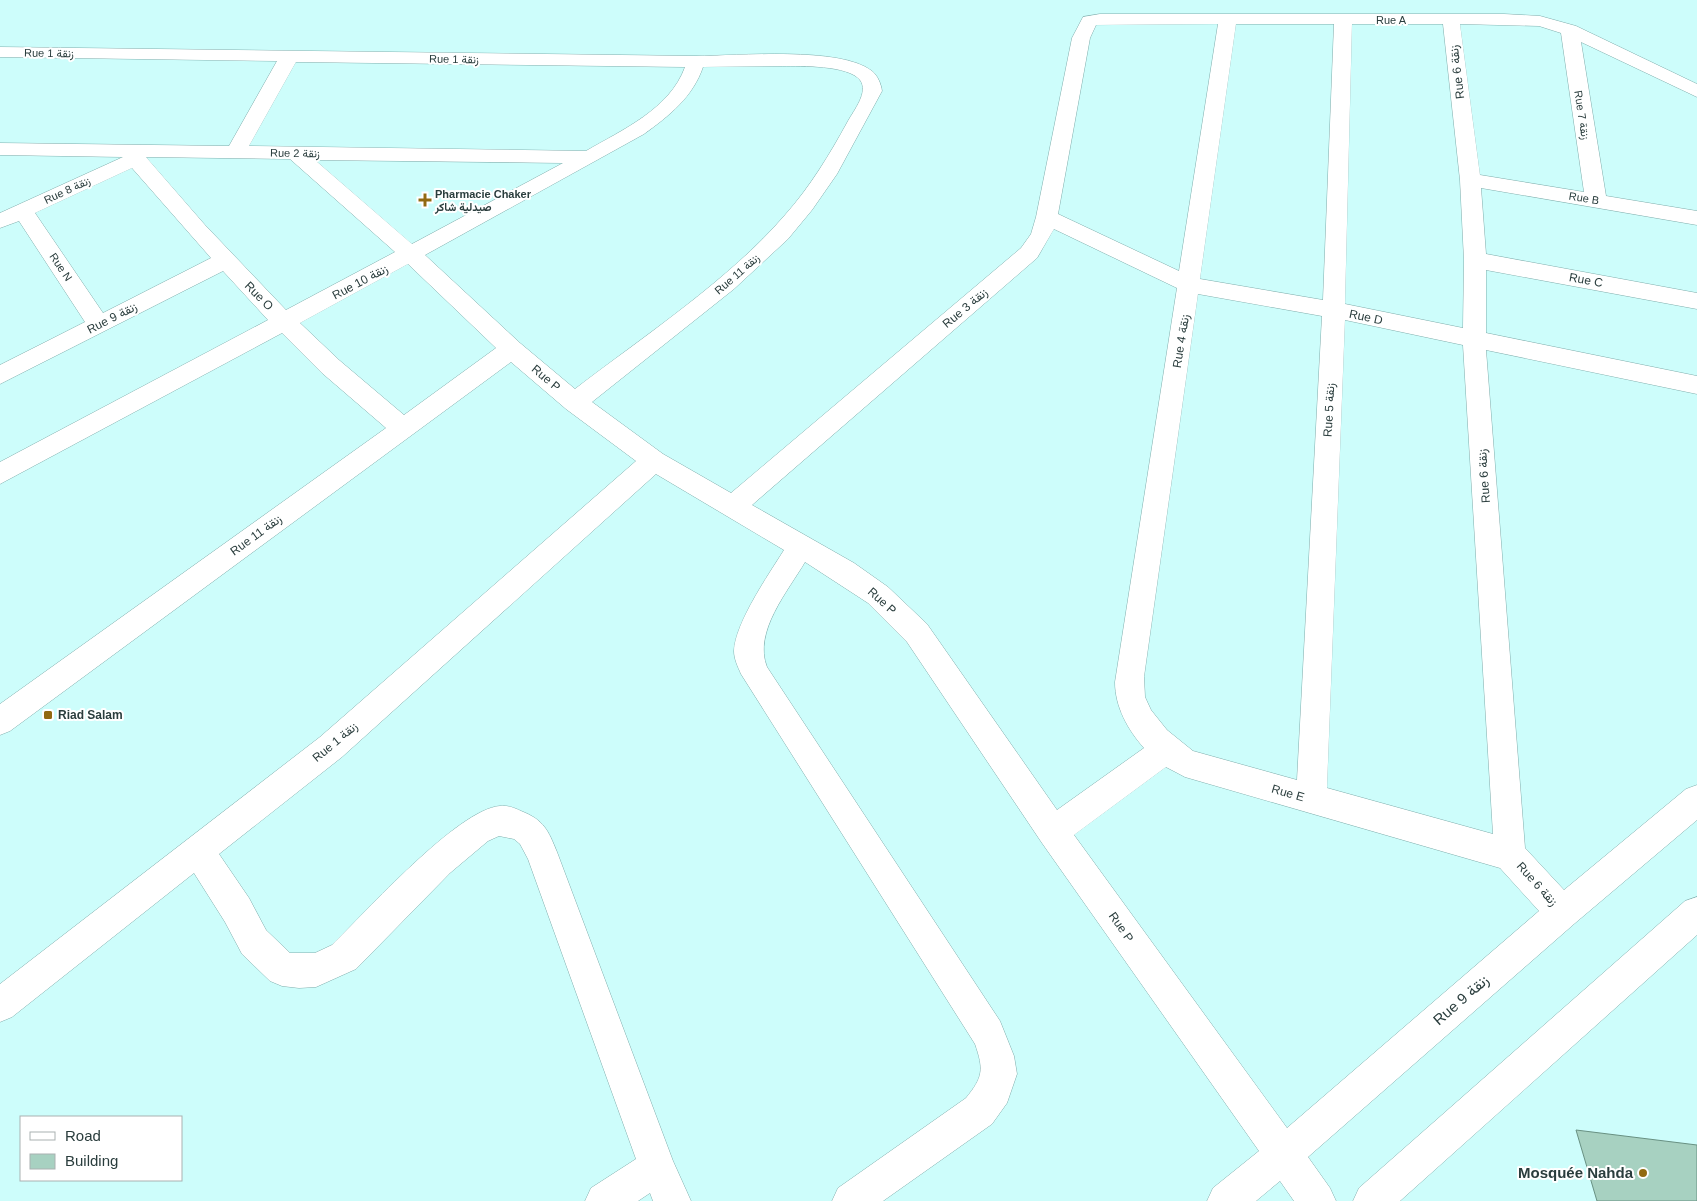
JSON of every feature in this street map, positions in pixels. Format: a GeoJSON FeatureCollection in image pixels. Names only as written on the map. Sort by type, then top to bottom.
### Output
{"type":"FeatureCollection","features":[{"type":"Feature","properties":{"kind":"street","name":"Rue A"},"geometry":{"type":"LineString","coordinates":[[1081,38],[1089,21],[1100,18],[1228,20],[1525,19],[1553,24],[1570,30],[1694,95]]}},
{"type":"Feature","properties":{"kind":"street","name":"Rue 4 زنقة"},"geometry":{"type":"LineString","coordinates":[[1132,662],[1228,20]]}},
{"type":"Feature","properties":{"kind":"street","name":"Rue 5 زنقة"},"geometry":{"type":"LineString","coordinates":[[1311,800],[1334,310],[1344,20]]}},
{"type":"Feature","properties":{"kind":"street","name":"Rue 6 زنقة"},"geometry":{"type":"LineString","coordinates":[[1451,20],[1470,180],[1475,260],[1474,339],[1510,855],[1562,912]]}},
{"type":"Feature","properties":{"kind":"street","name":"Rue 7 زنقة"},"geometry":{"type":"LineString","coordinates":[[1570,30],[1596,200]]}},
{"type":"Feature","properties":{"kind":"street","name":"Rue 3 زنقة"},"geometry":{"type":"LineString","coordinates":[[732,507],[1028,253],[1041,235],[1047,217],[1081,38]]}},
{"type":"Feature","properties":{"kind":"street","name":"Rue 1 زنقة"},"geometry":{"type":"LineString","coordinates":[[0,52],[289,58],[696,62],[794,61],[850,68],[864,74],[873,91],[862,112]]}},
{"type":"Feature","properties":{"kind":"street"},"geometry":{"type":"LineString","coordinates":[[236,152],[289,58]]}},
{"type":"Feature","properties":{"kind":"street","name":"Rue 10 زنقة"},"geometry":{"type":"LineString","coordinates":[[0,474],[181,375],[411,255],[590,157],[648,122],[674,100],[693,75],[696,62]]}},
{"type":"Feature","properties":{"kind":"street","name":"Rue 11 زنقة"},"geometry":{"type":"LineString","coordinates":[[575,402],[728,283],[767,248],[794,219],[820,182],[862,112]]}},
{"type":"Feature","properties":{"kind":"street","name":"Rue 2 زنقة"},"geometry":{"type":"LineString","coordinates":[[0,149],[137,155],[236,152],[590,157]]}},
{"type":"Feature","properties":{"kind":"street","name":"Rue P"},"geometry":{"type":"LineString","coordinates":[[295,153],[411,255],[512,349],[575,402],[654,461],[844,570],[878,595],[917,633],[1053,832],[1317,1201]]}},
{"type":"Feature","properties":{"kind":"street","name":"Rue 8 زنقة"},"geometry":{"type":"LineString","coordinates":[[0,221],[137,155]]}},
{"type":"Feature","properties":{"kind":"street","name":"Rue O"},"geometry":{"type":"LineString","coordinates":[[137,155],[224,261],[284,322],[374,406],[403,428]]}},
{"type":"Feature","properties":{"kind":"street","name":"Rue B"},"geometry":{"type":"LineString","coordinates":[[1470,180],[1697,218]]}},
{"type":"Feature","properties":{"kind":"street","name":"Rue N"},"geometry":{"type":"LineString","coordinates":[[23,211],[99,324]]}},
{"type":"Feature","properties":{"kind":"street","name":"Rue D"},"geometry":{"type":"LineString","coordinates":[[1047,217],[1190,284],[1334,310],[1697,385]]}},
{"type":"Feature","properties":{"kind":"street","name":"Rue C"},"geometry":{"type":"LineString","coordinates":[[1475,260],[1697,300]]}},
{"type":"Feature","properties":{"kind":"street","name":"Rue 9 زنقة"},"geometry":{"type":"LineString","coordinates":[[0,375],[224,261]]}},
{"type":"Feature","properties":{"kind":"street","name":"Rue 11 زنقة"},"geometry":{"type":"LineString","coordinates":[[0,721],[512,349]]}},
{"type":"Feature","properties":{"kind":"street","name":"Rue 1 زنقة"},"geometry":{"type":"LineString","coordinates":[[0,1005],[331,747],[654,461]]}},
{"type":"Feature","properties":{"kind":"street"},"geometry":{"type":"LineString","coordinates":[[801,545],[757,624],[749,647],[749,657],[755,674],[988,1033],[1000,1062],[995,1092],[980,1111],[851,1201]]}},
{"type":"Feature","properties":{"kind":"street","name":"Rue E"},"geometry":{"type":"LineString","coordinates":[[1132,662],[1129,687],[1137,712],[1149,731],[1166,750],[1185,763],[1510,855]]}},
{"type":"Feature","properties":{"kind":"street"},"geometry":{"type":"LineString","coordinates":[[1053,832],[1166,750]]}},
{"type":"Feature","properties":{"kind":"street","name":"Rue 9 زنقة"},"geometry":{"type":"LineString","coordinates":[[1226,1201],[1283,1155],[1562,912],[1697,800]]}},
{"type":"Feature","properties":{"kind":"street"},"geometry":{"type":"LineString","coordinates":[[198,851],[237,910],[254,942],[282,969],[316,970],[344,957],[439,862],[477,830],[499,821],[510,822],[525,828],[531,833],[541,852],[657,1167],[672,1201]]}},
{"type":"Feature","properties":{"kind":"street"},"geometry":{"type":"LineString","coordinates":[[1372,1201],[1697,913]]}},
{"type":"Feature","properties":{"kind":"street"},"geometry":{"type":"LineString","coordinates":[[604,1201],[657,1167]]}},
{"type":"Feature","properties":{"kind":"building","name":"Mosquée Nahda"},"geometry":{"type":"Polygon","coordinates":[[[1576,1130],[1697,1145],[1697,1201],[1597,1201],[1576,1130]]]}},
{"type":"Feature","properties":{"kind":"place","name":"Pharmacie Chaker صيدلية شاكر"},"geometry":{"type":"Point","coordinates":[425,200]}},
{"type":"Feature","properties":{"kind":"place","name":"Riad Salam"},"geometry":{"type":"Point","coordinates":[48,715]}},
{"type":"Feature","properties":{"kind":"place","name":"Mosquée Nahda"},"geometry":{"type":"Point","coordinates":[1643,1173]}}]}
